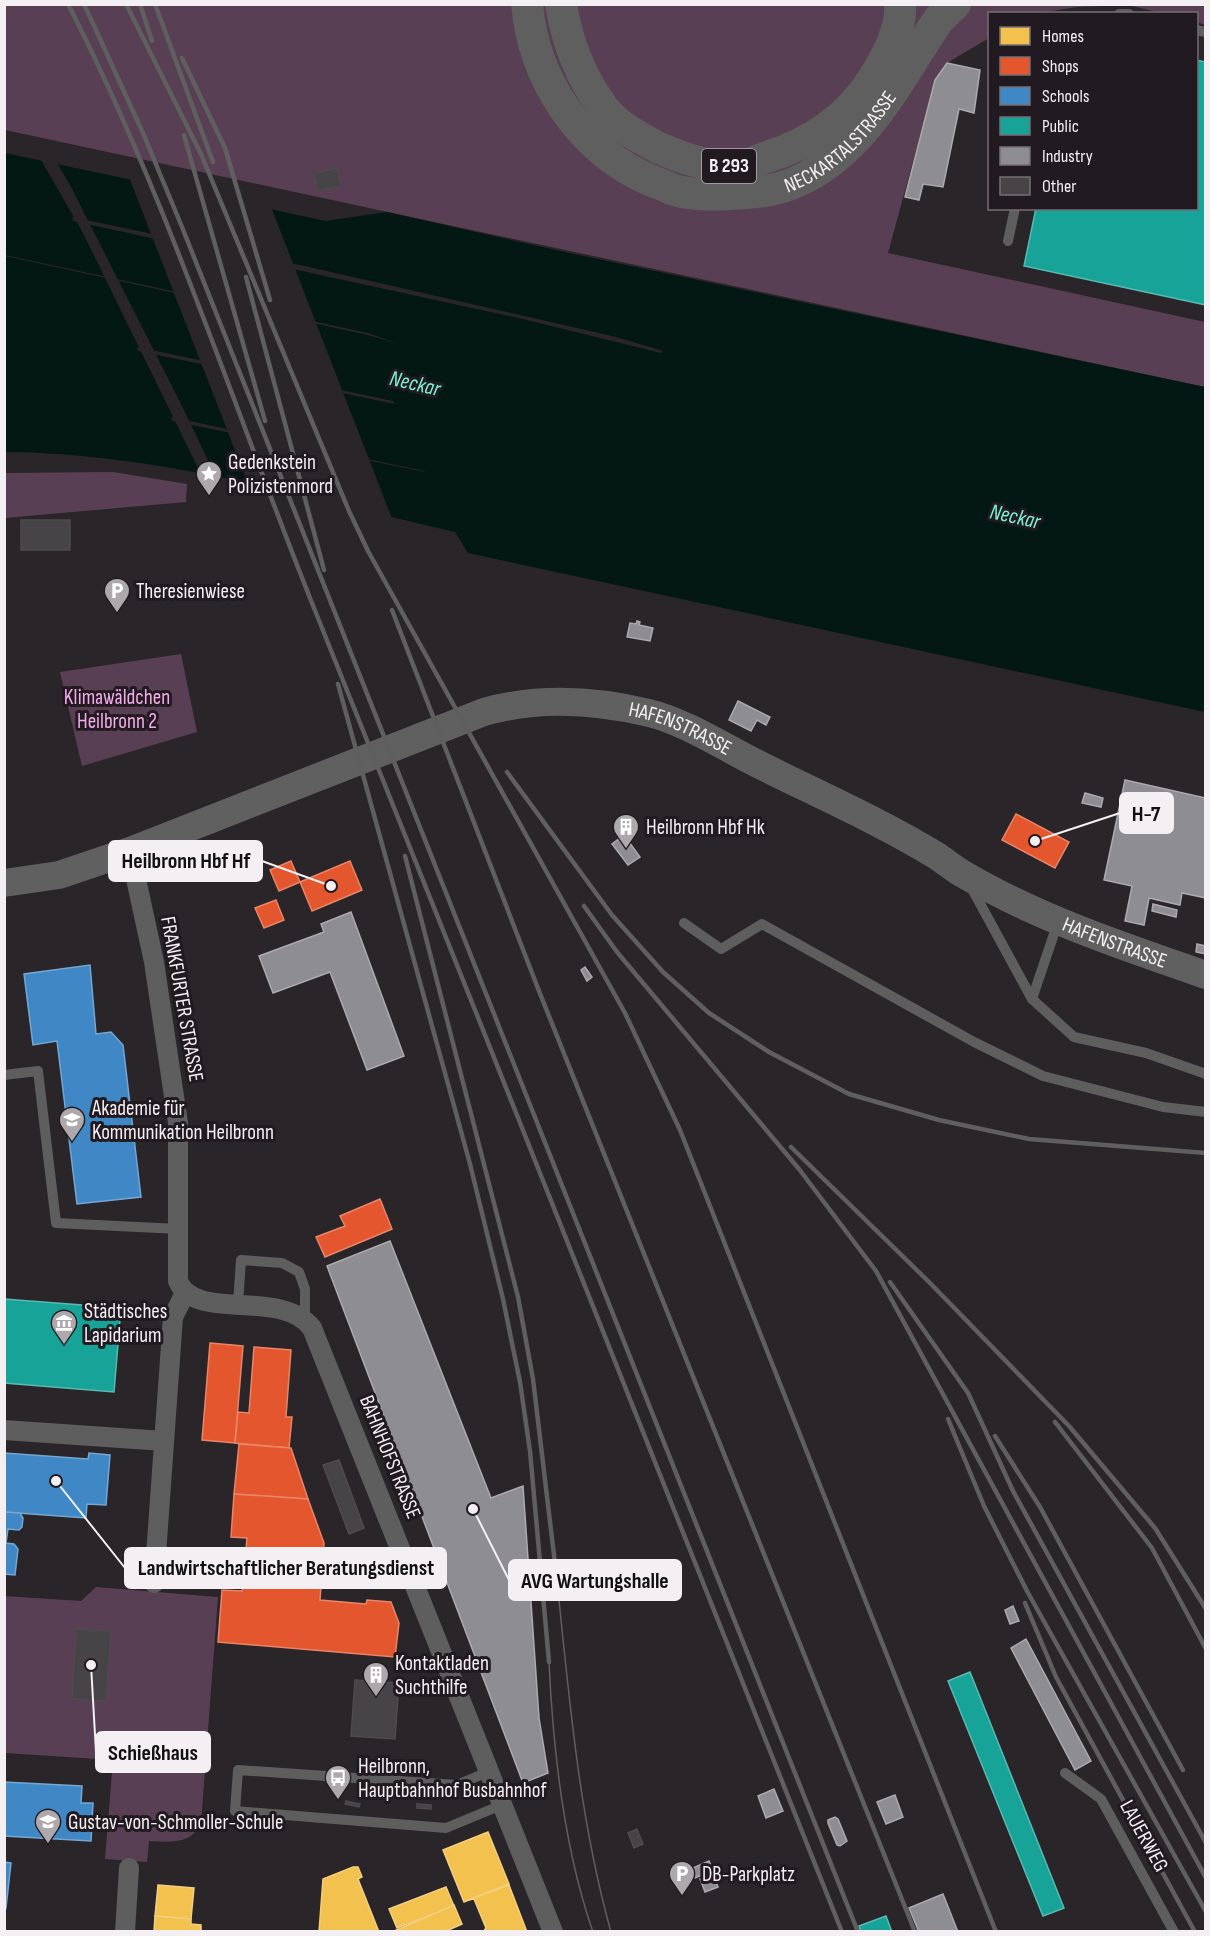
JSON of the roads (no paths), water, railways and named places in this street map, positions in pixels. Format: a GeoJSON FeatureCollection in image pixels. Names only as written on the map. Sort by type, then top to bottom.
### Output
{"type":"FeatureCollection","features":[{"type":"Feature","properties":{"kind":"main road","name":"NECKARTALSTRASSE"},"geometry":{"type":"LineString","coordinates":[[528,4],[529,21],[541,65],[556,97],[578,129],[608,157],[644,177],[681,192],[717,195],[756,193],[798,182],[835,157],[864,132],[939,19],[955,4]]}},
{"type":"Feature","properties":{"kind":"main road","name":"NECKARTALSTRASSE"},"geometry":{"type":"LineString","coordinates":[[561,4],[565,28],[580,71],[605,110],[638,137],[675,155],[707,164],[739,167],[798,147],[832,124],[864,94],[887,57],[901,15],[900,4]]}},
{"type":"Feature","properties":{"kind":"main road","name":"HAFENSTRASSE"},"geometry":{"type":"LineString","coordinates":[[4,883],[59,875],[130,851],[484,712],[529,702],[617,706],[652,713],[715,742],[882,827],[964,874],[1059,920],[1143,954],[1206,975]]}},
{"type":"Feature","properties":{"kind":"street","name":"FRANKFURTER STRASSE"},"geometry":{"type":"LineString","coordinates":[[130,851],[154,962],[178,1123],[177,1274],[185,1293]]}},
{"type":"Feature","properties":{"kind":"street"},"geometry":{"type":"LineString","coordinates":[[154,1583],[173,1317],[185,1293],[199,1300],[279,1307],[305,1319]]}},
{"type":"Feature","properties":{"kind":"street","name":"BAHNHOFSTRASSE"},"geometry":{"type":"LineString","coordinates":[[305,1319],[312,1328],[504,1804],[553,1932]]}},
{"type":"Feature","properties":{"kind":"street"},"geometry":{"type":"LineString","coordinates":[[4,1430],[164,1441]]}},
{"type":"Feature","properties":{"kind":"street"},"geometry":{"type":"LineString","coordinates":[[124,1932],[129,1868]]}},
{"type":"Feature","properties":{"kind":"lane"},"geometry":{"type":"LineString","coordinates":[[1008,241],[1015,210]]}},
{"type":"Feature","properties":{"kind":"lane"},"geometry":{"type":"LineString","coordinates":[[964,874],[1032,999],[1074,1037],[1146,1053],[1206,1074]]}},
{"type":"Feature","properties":{"kind":"lane"},"geometry":{"type":"LineString","coordinates":[[1032,999],[1059,920]]}},
{"type":"Feature","properties":{"kind":"lane"},"geometry":{"type":"LineString","coordinates":[[684,923],[721,949],[762,924],[974,1042],[1043,1076],[1163,1107],[1206,1112]]}},
{"type":"Feature","properties":{"kind":"lane"},"geometry":{"type":"LineString","coordinates":[[4,1075],[38,1071],[56,1223],[179,1230]]}},
{"type":"Feature","properties":{"kind":"lane"},"geometry":{"type":"LineString","coordinates":[[238,1304],[241,1260],[282,1263],[299,1272],[305,1289],[305,1319]]}},
{"type":"Feature","properties":{"kind":"lane"},"geometry":{"type":"LineString","coordinates":[[635,1578],[661,1569]]}},
{"type":"Feature","properties":{"kind":"lane"},"geometry":{"type":"LineString","coordinates":[[490,1772],[458,1785],[238,1770],[235,1811],[446,1828],[504,1804]]}},
{"type":"Feature","properties":{"kind":"lane","name":"LAUERWEG"},"geometry":{"type":"LineString","coordinates":[[1065,1773],[1101,1799],[1174,1932]]}},
{"type":"Feature","properties":{"kind":"water","name":"Neckar"},"geometry":{"type":"Polygon","coordinates":[[[5,153],[326,221],[387,212],[574,254],[1205,387],[1205,712],[468,553],[455,532],[288,492],[119,460],[62,454],[5,452],[5,256],[368,335],[399,344],[368,333],[5,255],[5,153]],[[72,217],[73,221],[523,319],[661,353],[663,351],[616,337],[309,267],[72,217]],[[137,347],[138,351],[395,404],[393,401],[137,347]],[[171,417],[172,421],[425,472],[171,417]]]}},
{"type":"Feature","properties":{"kind":"tram line"},"geometry":{"type":"LineString","coordinates":[[556,1572],[576,1753],[590,1843],[611,1932]]}},
{"type":"Feature","properties":{"kind":"tram line"},"geometry":{"type":"LineString","coordinates":[[549,1662],[553,1729],[567,1833],[574,1867],[593,1932]]}},
{"type":"Feature","properties":{"kind":"railway"},"geometry":{"type":"LineString","coordinates":[[68,4],[104,77],[169,229],[316,613],[842,1932]]}},
{"type":"Feature","properties":{"kind":"railway"},"geometry":{"type":"LineString","coordinates":[[84,4],[143,133],[182,227],[858,1932]]}},
{"type":"Feature","properties":{"kind":"railway"},"geometry":{"type":"LineString","coordinates":[[126,4],[201,154],[349,511],[368,551],[625,1013],[680,1130],[996,1932]]}},
{"type":"Feature","properties":{"kind":"railway"},"geometry":{"type":"LineString","coordinates":[[140,4],[152,41]]}},
{"type":"Feature","properties":{"kind":"railway"},"geometry":{"type":"LineString","coordinates":[[155,4],[213,162]]}},
{"type":"Feature","properties":{"kind":"railway"},"geometry":{"type":"LineString","coordinates":[[182,58],[225,148],[270,300]]}},
{"type":"Feature","properties":{"kind":"railway"},"geometry":{"type":"LineString","coordinates":[[184,135],[265,421]]}},
{"type":"Feature","properties":{"kind":"railway"},"geometry":{"type":"LineString","coordinates":[[246,277],[324,570]]}},
{"type":"Feature","properties":{"kind":"railway"},"geometry":{"type":"LineString","coordinates":[[392,610],[539,991],[915,1932]]}},
{"type":"Feature","properties":{"kind":"railway"},"geometry":{"type":"LineString","coordinates":[[338,684],[470,1164],[503,1299],[520,1382],[530,1451],[549,1662]]}},
{"type":"Feature","properties":{"kind":"railway"},"geometry":{"type":"LineString","coordinates":[[507,772],[612,915],[663,972],[709,1013],[769,1052],[849,1094],[939,1120],[1029,1139],[1206,1153]]}},
{"type":"Feature","properties":{"kind":"railway"},"geometry":{"type":"LineString","coordinates":[[405,856],[518,1297],[533,1379],[556,1572]]}},
{"type":"Feature","properties":{"kind":"railway"},"geometry":{"type":"LineString","coordinates":[[584,906],[617,952],[799,1169],[876,1271],[1206,1878]]}},
{"type":"Feature","properties":{"kind":"railway"},"geometry":{"type":"LineString","coordinates":[[791,1147],[930,1283],[1069,1426],[1155,1528],[1206,1609]]}},
{"type":"Feature","properties":{"kind":"railway"},"geometry":{"type":"LineString","coordinates":[[890,1282],[968,1393],[1013,1491],[1206,1843]]}},
{"type":"Feature","properties":{"kind":"railway"},"geometry":{"type":"LineString","coordinates":[[948,1419],[984,1506],[1027,1591],[1206,1912]]}},
{"type":"Feature","properties":{"kind":"railway"},"geometry":{"type":"LineString","coordinates":[[1055,1422],[1152,1548],[1206,1649]]}},
{"type":"Feature","properties":{"kind":"railway"},"geometry":{"type":"LineString","coordinates":[[995,1436],[1040,1507],[1183,1770]]}},
{"type":"Feature","properties":{"kind":"railway"},"geometry":{"type":"LineString","coordinates":[[1025,1603],[1056,1677],[1195,1932]]}},
{"type":"Feature","properties":{"kind":"place","name":"Gedenkstein Polizistenmord"},"geometry":{"type":"Point","coordinates":[209,497]}},
{"type":"Feature","properties":{"kind":"place","name":"Theresienwiese"},"geometry":{"type":"Point","coordinates":[117,614]}},
{"type":"Feature","properties":{"kind":"place","name":"H-7"},"geometry":{"type":"Point","coordinates":[1035,841]}},
{"type":"Feature","properties":{"kind":"place","name":"Heilbronn Hbf Hk"},"geometry":{"type":"Point","coordinates":[626,850]}},
{"type":"Feature","properties":{"kind":"place","name":"Heilbronn Hbf Hf"},"geometry":{"type":"Point","coordinates":[331,886]}},
{"type":"Feature","properties":{"kind":"place","name":"Akademie für Kommunikation Heilbronn"},"geometry":{"type":"Point","coordinates":[72,1143]}},
{"type":"Feature","properties":{"kind":"place","name":"Städtisches Lapidarium"},"geometry":{"type":"Point","coordinates":[64,1346]}},
{"type":"Feature","properties":{"kind":"place","name":"Landwirtschaftlicher Beratungsdienst"},"geometry":{"type":"Point","coordinates":[56,1481]}},
{"type":"Feature","properties":{"kind":"place","name":"AVG Wartungshalle"},"geometry":{"type":"Point","coordinates":[473,1509]}},
{"type":"Feature","properties":{"kind":"place","name":"Schießhaus"},"geometry":{"type":"Point","coordinates":[91,1665]}},
{"type":"Feature","properties":{"kind":"place","name":"Kontaktladen Suchthilfe"},"geometry":{"type":"Point","coordinates":[376,1698]}},
{"type":"Feature","properties":{"kind":"place","name":"Heilbronn, Hauptbahnhof Busbahnhof"},"geometry":{"type":"Point","coordinates":[338,1801]}},
{"type":"Feature","properties":{"kind":"place","name":"Gustav-von-Schmoller-Schule"},"geometry":{"type":"Point","coordinates":[48,1845]}},
{"type":"Feature","properties":{"kind":"place","name":"DB-Parkplatz"},"geometry":{"type":"Point","coordinates":[682,1897]}},
{"type":"Feature","properties":{"kind":"park label","name":"Klimawäldchen Heilbronn 2"},"geometry":{"type":"Point","coordinates":[117,709]}}]}
